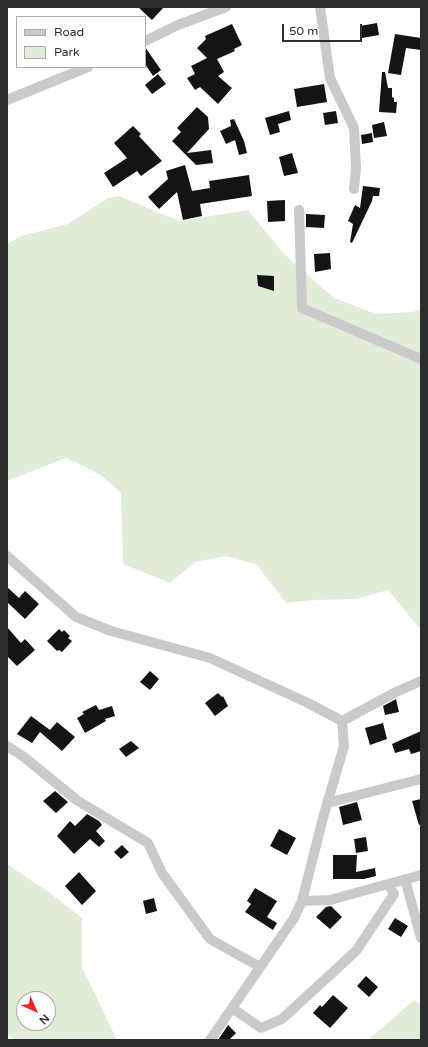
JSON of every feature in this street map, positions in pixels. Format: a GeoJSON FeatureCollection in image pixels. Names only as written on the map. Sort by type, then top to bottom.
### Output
{"type":"FeatureCollection","features":[{"type":"Feature","properties":{"kind":"street"},"geometry":{"type":"LineString","coordinates":[[320,7],[330,78],[354,128],[356,168],[354,189]]}},
{"type":"Feature","properties":{"kind":"street"},"geometry":{"type":"LineString","coordinates":[[146,40],[222,8]]}},
{"type":"Feature","properties":{"kind":"street"},"geometry":{"type":"LineString","coordinates":[[7,100],[86,68]]}},
{"type":"Feature","properties":{"kind":"street"},"geometry":{"type":"LineString","coordinates":[[299,210],[302,308],[421,360]]}},
{"type":"Feature","properties":{"kind":"street"},"geometry":{"type":"LineString","coordinates":[[7,556],[76,617],[111,631],[210,658],[308,703],[342,721]]}},
{"type":"Feature","properties":{"kind":"street"},"geometry":{"type":"LineString","coordinates":[[342,721],[421,680]]}},
{"type":"Feature","properties":{"kind":"street"},"geometry":{"type":"LineString","coordinates":[[210,1040],[294,918],[302,901],[327,803],[344,746],[342,721]]}},
{"type":"Feature","properties":{"kind":"street"},"geometry":{"type":"LineString","coordinates":[[7,746],[24,757],[78,801],[148,842],[162,873],[210,939],[260,967]]}},
{"type":"Feature","properties":{"kind":"street"},"geometry":{"type":"LineString","coordinates":[[327,803],[421,779]]}},
{"type":"Feature","properties":{"kind":"street"},"geometry":{"type":"LineString","coordinates":[[302,901],[330,900],[421,875]]}},
{"type":"Feature","properties":{"kind":"street"},"geometry":{"type":"LineString","coordinates":[[405,879],[421,938]]}},
{"type":"Feature","properties":{"kind":"street"},"geometry":{"type":"LineString","coordinates":[[232,1008],[260,1028],[282,1019],[356,951],[394,894],[388,884]]}},
{"type":"Feature","properties":{"kind":"green space"},"geometry":{"type":"Polygon","coordinates":[[[119,196],[179,221],[248,210],[284,254],[334,298],[376,314],[421,310],[421,628],[388,590],[355,599],[314,600],[286,603],[257,565],[227,556],[195,562],[170,583],[123,564],[121,493],[102,476],[66,458],[7,481],[7,244],[21,236],[68,224],[108,198],[119,196]]]}},
{"type":"Feature","properties":{"kind":"green space"},"geometry":{"type":"Polygon","coordinates":[[[7,864],[50,893],[82,918],[82,967],[117,1040],[14,1040],[7,1033],[7,864]]]}},
{"type":"Feature","properties":{"kind":"green space"},"geometry":{"type":"Polygon","coordinates":[[[414,1000],[421,1004],[421,1040],[368,1040],[414,1000]]]}},
{"type":"Feature","properties":{"kind":"building"},"geometry":{"type":"Polygon","coordinates":[[[138,7],[164,7],[152,20],[138,7]]]}},
{"type":"Feature","properties":{"kind":"building"},"geometry":{"type":"Polygon","coordinates":[[[377,23],[379,35],[362,38],[360,26],[377,23]]]}},
{"type":"Feature","properties":{"kind":"building"},"geometry":{"type":"Polygon","coordinates":[[[232,24],[242,45],[234,49],[235,51],[217,59],[224,72],[218,76],[232,88],[218,104],[200,87],[195,90],[187,78],[195,74],[191,66],[207,58],[197,48],[206,39],[205,36],[232,24]]]}},
{"type":"Feature","properties":{"kind":"building"},"geometry":{"type":"Polygon","coordinates":[[[395,34],[421,38],[421,50],[406,48],[401,75],[388,73],[395,34]]]}},
{"type":"Feature","properties":{"kind":"building"},"geometry":{"type":"Polygon","coordinates":[[[146,48],[161,70],[153,76],[146,66],[146,48]]]}},
{"type":"Feature","properties":{"kind":"building"},"geometry":{"type":"Polygon","coordinates":[[[382,72],[385,72],[388,88],[392,88],[392,97],[394,98],[394,102],[397,102],[396,113],[379,112],[382,72]]]}},
{"type":"Feature","properties":{"kind":"building"},"geometry":{"type":"Polygon","coordinates":[[[158,74],[166,84],[152,94],[145,85],[158,74]]]}},
{"type":"Feature","properties":{"kind":"building"},"geometry":{"type":"Polygon","coordinates":[[[324,84],[327,102],[297,107],[294,89],[324,84]]]}},
{"type":"Feature","properties":{"kind":"building"},"geometry":{"type":"Polygon","coordinates":[[[197,107],[208,117],[209,129],[187,153],[211,150],[213,163],[196,165],[172,141],[181,132],[177,128],[197,107]]]}},
{"type":"Feature","properties":{"kind":"building"},"geometry":{"type":"Polygon","coordinates":[[[289,111],[291,120],[278,124],[280,132],[270,135],[265,118],[289,111]]]}},
{"type":"Feature","properties":{"kind":"building"},"geometry":{"type":"Polygon","coordinates":[[[336,111],[338,123],[325,125],[323,113],[336,111]]]}},
{"type":"Feature","properties":{"kind":"building"},"geometry":{"type":"Polygon","coordinates":[[[234,119],[244,141],[247,153],[239,155],[235,140],[226,144],[220,131],[231,126],[230,120],[234,119]]]}},
{"type":"Feature","properties":{"kind":"building"},"geometry":{"type":"Polygon","coordinates":[[[384,122],[387,136],[374,138],[372,125],[384,122]]]}},
{"type":"Feature","properties":{"kind":"building"},"geometry":{"type":"Polygon","coordinates":[[[133,126],[141,134],[139,136],[162,161],[141,176],[137,171],[113,187],[104,173],[127,158],[114,143],[133,126]]]}},
{"type":"Feature","properties":{"kind":"building"},"geometry":{"type":"Polygon","coordinates":[[[372,133],[373,142],[362,144],[361,135],[372,133]]]}},
{"type":"Feature","properties":{"kind":"building"},"geometry":{"type":"Polygon","coordinates":[[[292,153],[298,173],[284,176],[279,157],[292,153]]]}},
{"type":"Feature","properties":{"kind":"building"},"geometry":{"type":"Polygon","coordinates":[[[185,165],[192,191],[210,188],[209,181],[249,175],[252,196],[200,204],[202,216],[183,220],[177,192],[159,209],[148,197],[168,179],[166,171],[185,165]]]}},
{"type":"Feature","properties":{"kind":"building"},"geometry":{"type":"Polygon","coordinates":[[[363,186],[380,188],[379,196],[373,196],[352,243],[350,242],[353,224],[348,221],[355,205],[360,208],[363,186]]]}},
{"type":"Feature","properties":{"kind":"building"},"geometry":{"type":"Polygon","coordinates":[[[285,200],[285,221],[268,222],[267,201],[285,200]]]}},
{"type":"Feature","properties":{"kind":"building"},"geometry":{"type":"Polygon","coordinates":[[[306,214],[325,215],[324,228],[306,227],[306,214]]]}},
{"type":"Feature","properties":{"kind":"building"},"geometry":{"type":"Polygon","coordinates":[[[330,253],[331,269],[315,272],[314,254],[330,253]]]}},
{"type":"Feature","properties":{"kind":"building"},"geometry":{"type":"Polygon","coordinates":[[[257,275],[274,276],[274,291],[258,286],[257,275]]]}},
{"type":"Feature","properties":{"kind":"building"},"geometry":{"type":"Polygon","coordinates":[[[7,587],[19,598],[25,591],[39,604],[25,619],[7,602],[7,587]]]}},
{"type":"Feature","properties":{"kind":"building"},"geometry":{"type":"Polygon","coordinates":[[[7,627],[21,643],[25,639],[35,650],[17,666],[7,656],[7,627]]]}},
{"type":"Feature","properties":{"kind":"building"},"geometry":{"type":"Polygon","coordinates":[[[59,629],[62,632],[64,630],[70,636],[68,638],[72,641],[62,652],[59,650],[57,651],[47,641],[59,629]]]}},
{"type":"Feature","properties":{"kind":"building"},"geometry":{"type":"Polygon","coordinates":[[[150,671],[159,679],[150,690],[140,682],[150,671]]]}},
{"type":"Feature","properties":{"kind":"building"},"geometry":{"type":"Polygon","coordinates":[[[218,693],[222,697],[223,696],[228,706],[215,716],[205,703],[218,693]]]}},
{"type":"Feature","properties":{"kind":"building"},"geometry":{"type":"Polygon","coordinates":[[[396,699],[399,712],[385,715],[383,706],[396,699]]]}},
{"type":"Feature","properties":{"kind":"building"},"geometry":{"type":"Polygon","coordinates":[[[96,705],[99,710],[112,706],[115,716],[105,719],[106,721],[85,733],[77,718],[84,714],[82,712],[96,705]]]}},
{"type":"Feature","properties":{"kind":"building"},"geometry":{"type":"Polygon","coordinates":[[[31,716],[50,730],[57,722],[75,737],[62,751],[40,732],[32,743],[17,734],[31,716]]]}},
{"type":"Feature","properties":{"kind":"building"},"geometry":{"type":"Polygon","coordinates":[[[383,723],[387,739],[370,745],[365,728],[383,723]]]}},
{"type":"Feature","properties":{"kind":"building"},"geometry":{"type":"Polygon","coordinates":[[[421,731],[421,751],[411,754],[409,749],[395,753],[392,744],[421,731]]]}},
{"type":"Feature","properties":{"kind":"building"},"geometry":{"type":"Polygon","coordinates":[[[131,741],[139,748],[126,757],[119,749],[131,741]]]}},
{"type":"Feature","properties":{"kind":"building"},"geometry":{"type":"Polygon","coordinates":[[[55,791],[68,802],[56,813],[43,801],[55,791]]]}},
{"type":"Feature","properties":{"kind":"building"},"geometry":{"type":"Polygon","coordinates":[[[421,799],[421,824],[419,825],[412,801],[421,799]]]}},
{"type":"Feature","properties":{"kind":"building"},"geometry":{"type":"Polygon","coordinates":[[[357,802],[362,820],[343,825],[339,807],[357,802]]]}},
{"type":"Feature","properties":{"kind":"building"},"geometry":{"type":"Polygon","coordinates":[[[87,814],[99,821],[102,825],[96,831],[105,841],[99,847],[90,839],[74,854],[57,836],[70,821],[75,826],[87,814]]]}},
{"type":"Feature","properties":{"kind":"building"},"geometry":{"type":"Polygon","coordinates":[[[279,829],[296,838],[287,855],[270,846],[279,829]]]}},
{"type":"Feature","properties":{"kind":"building"},"geometry":{"type":"Polygon","coordinates":[[[366,837],[368,851],[356,853],[354,839],[366,837]]]}},
{"type":"Feature","properties":{"kind":"building"},"geometry":{"type":"Polygon","coordinates":[[[122,845],[129,852],[121,859],[114,852],[122,845]]]}},
{"type":"Feature","properties":{"kind":"building"},"geometry":{"type":"Polygon","coordinates":[[[333,855],[357,855],[356,872],[375,868],[376,876],[364,879],[333,879],[333,855]]]}},
{"type":"Feature","properties":{"kind":"building"},"geometry":{"type":"Polygon","coordinates":[[[79,872],[96,891],[82,905],[65,886],[79,872]]]}},
{"type":"Feature","properties":{"kind":"building"},"geometry":{"type":"Polygon","coordinates":[[[255,888],[277,901],[267,917],[277,923],[273,930],[245,912],[251,904],[247,901],[255,888]]]}},
{"type":"Feature","properties":{"kind":"building"},"geometry":{"type":"Polygon","coordinates":[[[154,898],[157,911],[146,914],[143,901],[154,898]]]}},
{"type":"Feature","properties":{"kind":"building"},"geometry":{"type":"Polygon","coordinates":[[[331,906],[342,917],[330,929],[316,917],[326,907],[331,906]]]}},
{"type":"Feature","properties":{"kind":"building"},"geometry":{"type":"Polygon","coordinates":[[[395,918],[408,926],[401,937],[388,929],[395,918]]]}},
{"type":"Feature","properties":{"kind":"building"},"geometry":{"type":"Polygon","coordinates":[[[366,976],[378,987],[369,997],[357,986],[366,976]]]}},
{"type":"Feature","properties":{"kind":"building"},"geometry":{"type":"Polygon","coordinates":[[[333,995],[348,1008],[330,1028],[313,1013],[320,1005],[322,1007],[333,995]]]}},
{"type":"Feature","properties":{"kind":"building"},"geometry":{"type":"Polygon","coordinates":[[[228,1025],[236,1033],[229,1040],[218,1040],[228,1025]]]}}]}
